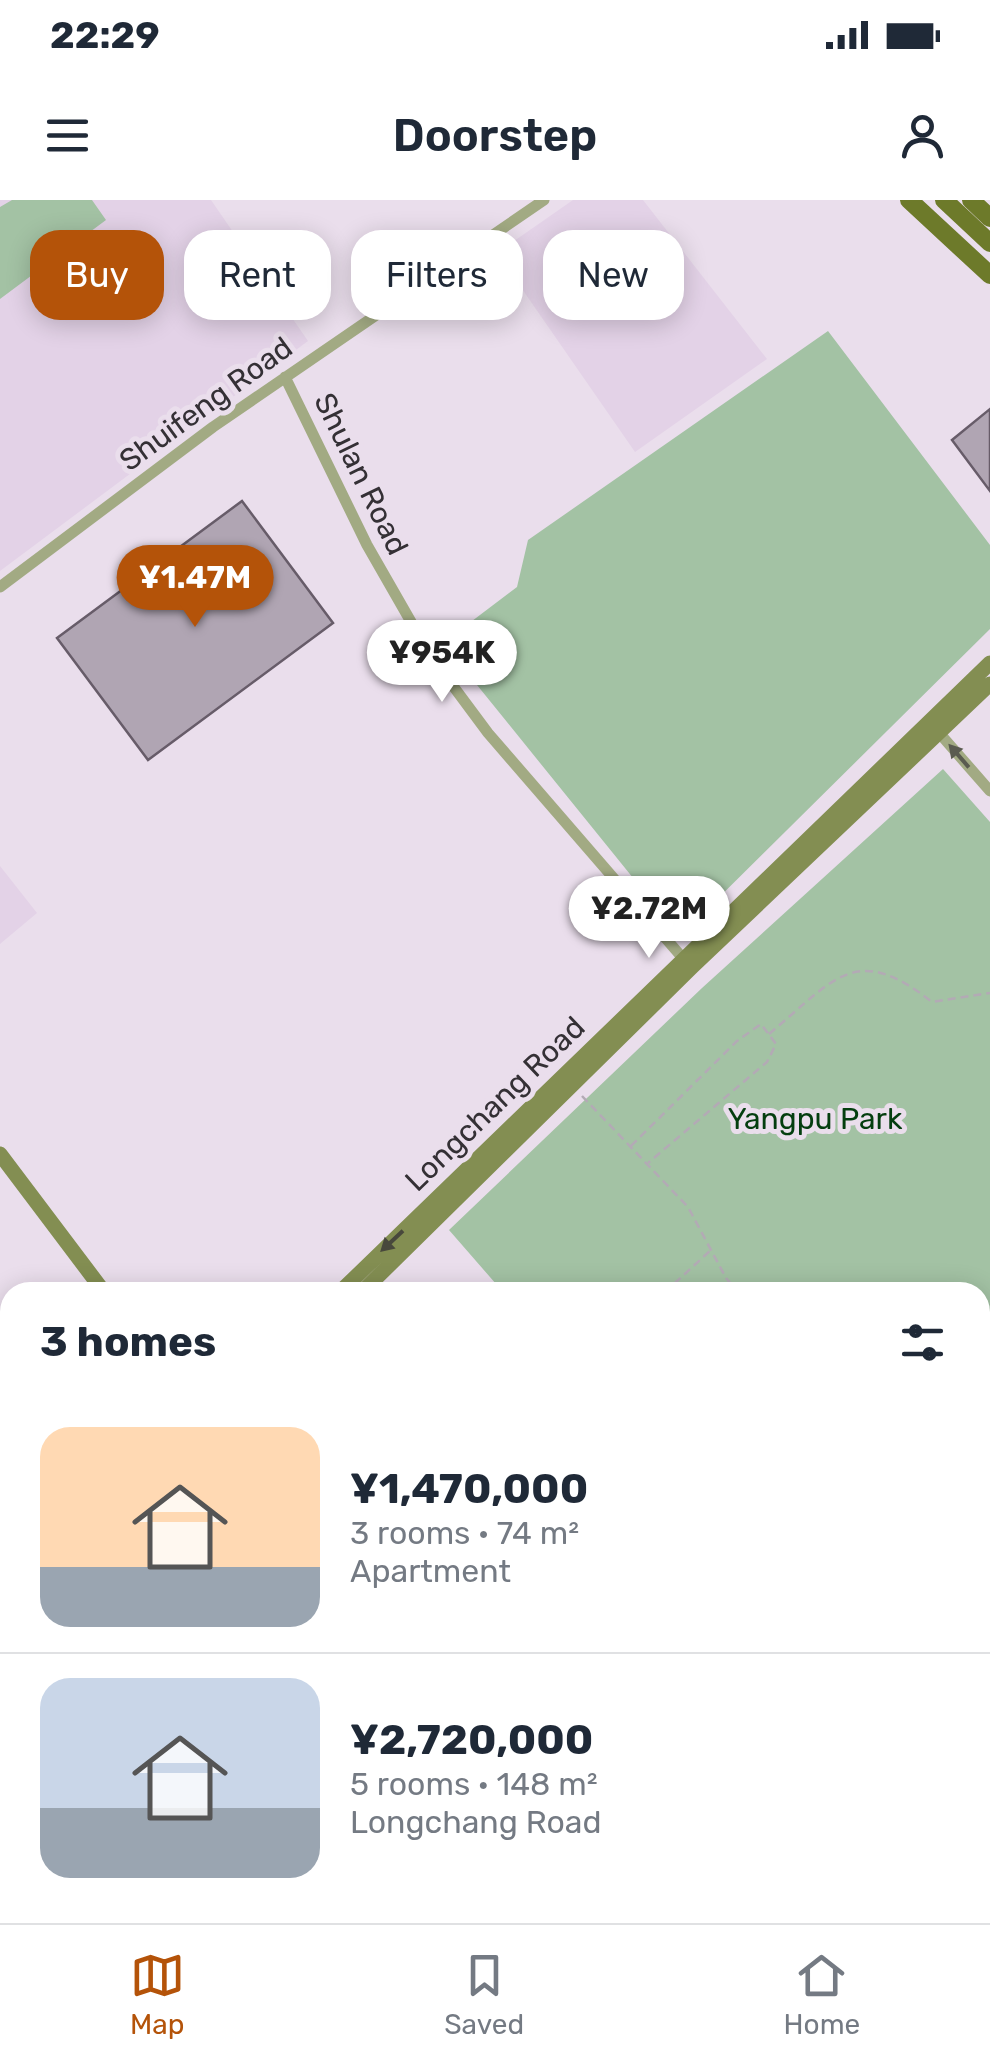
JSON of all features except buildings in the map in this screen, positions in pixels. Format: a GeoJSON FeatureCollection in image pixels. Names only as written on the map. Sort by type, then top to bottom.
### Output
{"type":"FeatureCollection","features":[{"type":"Feature","properties":{"kind":"main road"},"geometry":{"type":"LineString","coordinates":[[909,200],[990,275]]}},
{"type":"Feature","properties":{"kind":"main road"},"geometry":{"type":"LineString","coordinates":[[944,200],[990,242]]}},
{"type":"Feature","properties":{"kind":"main road"},"geometry":{"type":"LineString","coordinates":[[971,200],[990,218]]}},
{"type":"Feature","properties":{"kind":"main road","name":"Longchang Road"},"geometry":{"type":"LineString","coordinates":[[351,1282],[933,727],[990,663]]}},
{"type":"Feature","properties":{"kind":"main road","name":"Longchang Road"},"geometry":{"type":"LineString","coordinates":[[933,727],[990,684]]}},
{"type":"Feature","properties":{"kind":"main road","name":"Longchang Road"},"geometry":{"type":"LineString","coordinates":[[372,1282],[571,1086],[687,963]]}},
{"type":"Feature","properties":{"kind":"main road"},"geometry":{"type":"LineString","coordinates":[[0,1154],[96,1282]]}},
{"type":"Feature","properties":{"kind":"street","name":"Shuifeng Road"},"geometry":{"type":"LineString","coordinates":[[0,587],[285,376],[544,200]]}},
{"type":"Feature","properties":{"kind":"street","name":"Shulan Road"},"geometry":{"type":"LineString","coordinates":[[285,376],[367,545],[430,656],[488,733],[687,963]]}},
{"type":"Feature","properties":{"kind":"street"},"geometry":{"type":"LineString","coordinates":[[933,727],[990,792]]}},
{"type":"Feature","properties":{"kind":"path"},"geometry":{"type":"LineString","coordinates":[[768,1034],[847,973],[870,968],[898,976],[932,1002],[990,993]]}},
{"type":"Feature","properties":{"kind":"path"},"geometry":{"type":"LineString","coordinates":[[632,1146],[737,1041],[761,1024],[776,1044],[767,1062],[648,1163]]}},
{"type":"Feature","properties":{"kind":"path"},"geometry":{"type":"LineString","coordinates":[[571,1086],[688,1207],[732,1282]]}},
{"type":"Feature","properties":{"kind":"path"},"geometry":{"type":"LineString","coordinates":[[676,1282],[711,1250]]}},
{"type":"Feature","properties":{"kind":"shaded area"},"geometry":{"type":"Polygon","coordinates":[[[0,200],[211,200],[232,230],[184,230],[184,320],[294,320],[308,341],[0,571],[0,200]]]}},
{"type":"Feature","properties":{"kind":"shaded area"},"geometry":{"type":"Polygon","coordinates":[[[573,200],[643,200],[666,230],[543,230],[543,319],[523,290],[523,235],[573,200]]]}},
{"type":"Feature","properties":{"kind":"shaded area"},"geometry":{"type":"Polygon","coordinates":[[[684,253],[767,359],[635,452],[543,320],[684,320],[684,253]]]}},
{"type":"Feature","properties":{"kind":"shaded area"},"geometry":{"type":"Polygon","coordinates":[[[0,866],[37,913],[0,944],[0,866]]]}},
{"type":"Feature","properties":{"kind":"green space"},"geometry":{"type":"Polygon","coordinates":[[[12,200],[92,200],[106,220],[93,230],[30,230],[30,277],[0,299],[0,207],[12,200]]]}},
{"type":"Feature","properties":{"kind":"green space"},"geometry":{"type":"Polygon","coordinates":[[[828,331],[990,545],[990,629],[680,936],[443,643],[517,587],[528,540],[828,331]]]}},
{"type":"Feature","properties":{"kind":"green space","name":"Yangpu Park"},"geometry":{"type":"Polygon","coordinates":[[[943,769],[990,822],[990,1282],[494,1282],[449,1230],[702,988],[943,769]]]}}]}
